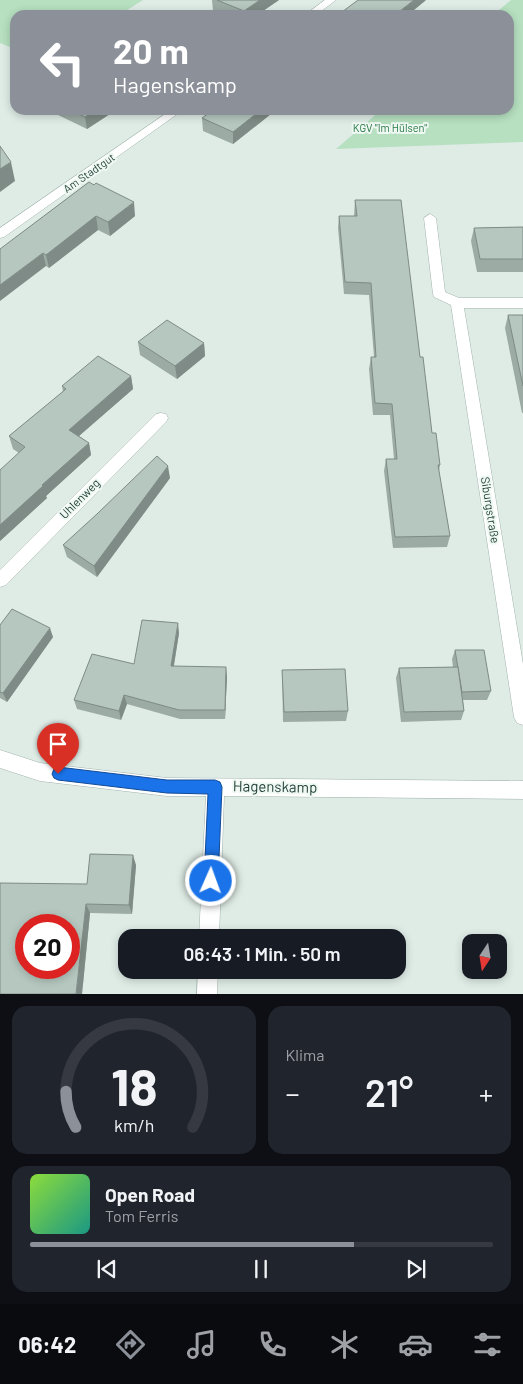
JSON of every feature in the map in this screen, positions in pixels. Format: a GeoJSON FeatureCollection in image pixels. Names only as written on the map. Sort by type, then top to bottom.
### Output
{"type":"FeatureCollection","features":[{"type":"Feature","properties":{"kind":"street"},"geometry":{"type":"LineString","coordinates":[[317,10],[331,0]]}},
{"type":"Feature","properties":{"kind":"street","name":"Am Stadtgut"},"geometry":{"type":"LineString","coordinates":[[0,234],[171,115]]}},
{"type":"Feature","properties":{"kind":"street"},"geometry":{"type":"LineString","coordinates":[[430,218],[439,294],[456,303],[523,304]]}},
{"type":"Feature","properties":{"kind":"street","name":"Siburgstraße"},"geometry":{"type":"LineString","coordinates":[[456,303],[523,717]]}},
{"type":"Feature","properties":{"kind":"street","name":"Uhlenweg"},"geometry":{"type":"LineString","coordinates":[[0,580],[161,418]]}},
{"type":"Feature","properties":{"kind":"street","name":"Hagenskamp"},"geometry":{"type":"LineString","coordinates":[[0,759],[40,772],[167,786],[523,790]]}},
{"type":"Feature","properties":{"kind":"street"},"geometry":{"type":"LineString","coordinates":[[209,929],[215,787]]}},
{"type":"Feature","properties":{"kind":"street"},"geometry":{"type":"LineString","coordinates":[[207,994],[208,979]]}},
{"type":"Feature","properties":{"kind":"green space"},"geometry":{"type":"Polygon","coordinates":[[[0,0],[143,0],[127,10],[10,10],[10,47],[0,43],[0,0]]]}},
{"type":"Feature","properties":{"kind":"green space","name":"KGV \"Im Hülsen\""},"geometry":{"type":"Polygon","coordinates":[[[511,0],[523,0],[523,142],[336,149],[375,115],[514,115],[514,10],[499,10],[511,0]]]}},
{"type":"Feature","properties":{"kind":"building"},"geometry":{"type":"Polygon","coordinates":[[[217,0],[260,0],[245,10],[217,0]]]}},
{"type":"Feature","properties":{"kind":"building"},"geometry":{"type":"Polygon","coordinates":[[[358,0],[414,0],[401,10],[345,10],[358,0]]]}},
{"type":"Feature","properties":{"kind":"building"},"geometry":{"type":"Polygon","coordinates":[[[206,115],[255,115],[233,132],[202,118],[206,115]]]}},
{"type":"Feature","properties":{"kind":"building"},"geometry":{"type":"Polygon","coordinates":[[[0,146],[11,162],[0,169],[0,146]]]}},
{"type":"Feature","properties":{"kind":"building"},"geometry":{"type":"Polygon","coordinates":[[[89,182],[94,185],[96,183],[134,202],[108,222],[96,216],[46,255],[43,253],[0,285],[0,249],[89,182]]]}},
{"type":"Feature","properties":{"kind":"building"},"geometry":{"type":"Polygon","coordinates":[[[355,200],[401,200],[420,357],[423,357],[432,433],[436,433],[440,465],[438,465],[450,536],[395,537],[386,459],[397,459],[392,404],[375,403],[371,357],[376,357],[371,283],[345,282],[339,216],[357,216],[355,200]]]}},
{"type":"Feature","properties":{"kind":"building"},"geometry":{"type":"Polygon","coordinates":[[[523,227],[523,259],[480,259],[474,228],[523,227]]]}},
{"type":"Feature","properties":{"kind":"building"},"geometry":{"type":"Polygon","coordinates":[[[508,315],[523,315],[523,386],[508,315]]]}},
{"type":"Feature","properties":{"kind":"building"},"geometry":{"type":"Polygon","coordinates":[[[167,320],[204,343],[175,366],[138,342],[167,320]]]}},
{"type":"Feature","properties":{"kind":"building"},"geometry":{"type":"Polygon","coordinates":[[[98,356],[131,376],[69,430],[89,443],[0,525],[0,470],[25,447],[9,436],[66,389],[62,386],[98,356]]]}},
{"type":"Feature","properties":{"kind":"building"},"geometry":{"type":"Polygon","coordinates":[[[157,456],[168,466],[94,566],[63,545],[97,514],[157,456]]]}},
{"type":"Feature","properties":{"kind":"building"},"geometry":{"type":"Polygon","coordinates":[[[12,609],[50,628],[3,693],[0,692],[0,625],[12,609]]]}},
{"type":"Feature","properties":{"kind":"building"},"geometry":{"type":"Polygon","coordinates":[[[142,620],[178,623],[171,666],[226,667],[225,710],[179,710],[124,695],[119,711],[74,700],[92,654],[134,664],[142,620]]]}},
{"type":"Feature","properties":{"kind":"building"},"geometry":{"type":"Polygon","coordinates":[[[455,650],[484,650],[491,691],[462,692],[455,650]]]}},
{"type":"Feature","properties":{"kind":"building"},"geometry":{"type":"Polygon","coordinates":[[[458,667],[464,711],[404,712],[399,668],[458,667]]]}},
{"type":"Feature","properties":{"kind":"building"},"geometry":{"type":"Polygon","coordinates":[[[345,669],[348,711],[284,712],[282,670],[345,669]]]}},
{"type":"Feature","properties":{"kind":"building"},"geometry":{"type":"Polygon","coordinates":[[[90,854],[133,855],[129,905],[86,904],[80,958],[80,914],[15,914],[15,979],[78,979],[76,994],[0,994],[0,883],[87,884],[90,854]]]}},
{"type":"Feature","properties":{"kind":"route"},"geometry":{"type":"LineString","coordinates":[[58,774],[167,786],[215,787],[211,881]]}}]}
